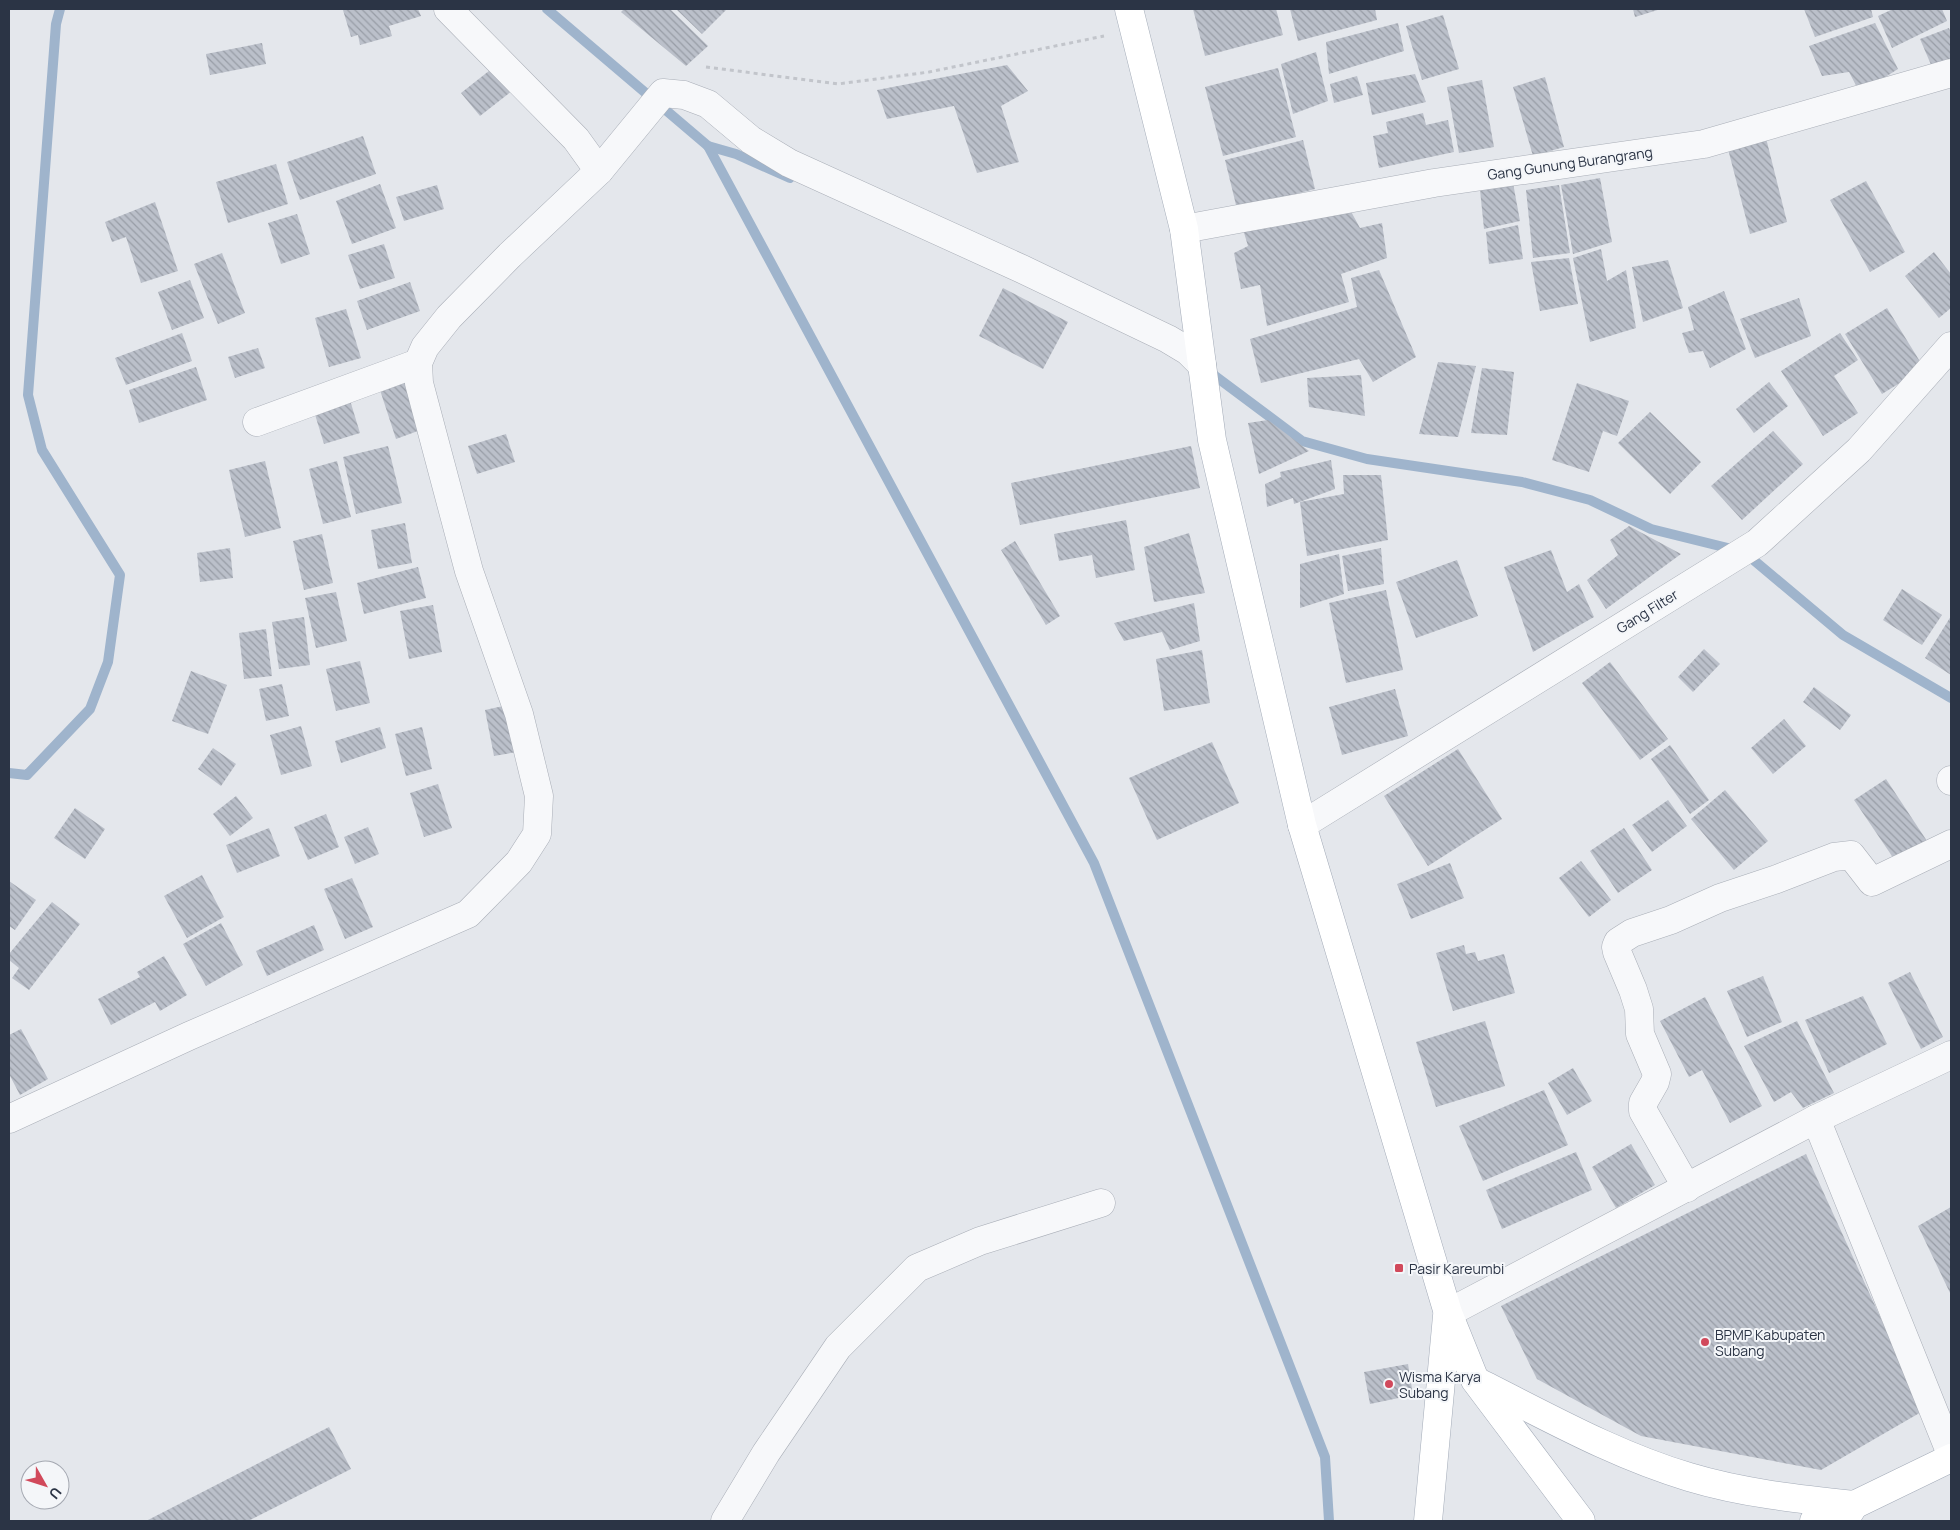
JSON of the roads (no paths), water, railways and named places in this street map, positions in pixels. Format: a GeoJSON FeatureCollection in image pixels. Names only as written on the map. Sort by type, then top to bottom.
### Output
{"type":"FeatureCollection","features":[{"type":"Feature","properties":{"kind":"main road"},"geometry":{"type":"LineString","coordinates":[[1132,20],[1184,229],[1212,440],[1302,825],[1448,1313],[1474,1380],[1581,1521]]}},
{"type":"Feature","properties":{"kind":"main road"},"geometry":{"type":"LineString","coordinates":[[1428,1521],[1448,1313]]}},
{"type":"Feature","properties":{"kind":"main road"},"geometry":{"type":"LineString","coordinates":[[1474,1380],[1610,1448],[1689,1477],[1849,1513]]}},
{"type":"Feature","properties":{"kind":"main road"},"geometry":{"type":"LineString","coordinates":[[1814,1521],[1849,1513],[1951,1458]]}},
{"type":"Feature","properties":{"kind":"street"},"geometry":{"type":"LineString","coordinates":[[448,9],[576,139],[605,164]]}},
{"type":"Feature","properties":{"kind":"street","name":"Gang Gunung Burangrang"},"geometry":{"type":"LineString","coordinates":[[1184,229],[1434,182],[1704,144],[1951,72]]}},
{"type":"Feature","properties":{"kind":"street"},"geometry":{"type":"LineString","coordinates":[[9,1119],[189,1036],[468,914],[519,862],[537,834],[539,796],[519,714],[469,571],[418,383],[418,363],[425,347],[449,317],[510,255],[605,164],[663,93],[684,94],[708,104],[751,140],[789,163],[1022,269],[1168,339],[1188,351],[1202,365]]}},
{"type":"Feature","properties":{"kind":"street","name":"Gang Filter"},"geometry":{"type":"LineString","coordinates":[[1302,825],[1757,543],[1859,450],[1951,346]]}},
{"type":"Feature","properties":{"kind":"street"},"geometry":{"type":"LineString","coordinates":[[257,422],[418,363]]}},
{"type":"Feature","properties":{"kind":"street"},"geometry":{"type":"LineString","coordinates":[[1687,1188],[1643,1111],[1642,1103],[1656,1082],[1657,1074],[1640,1034],[1639,1009],[1617,952],[1618,942],[1632,933],[1671,920],[1720,898],[1834,857],[1851,855],[1869,880],[1875,882],[1951,844]]}},
{"type":"Feature","properties":{"kind":"street"},"geometry":{"type":"LineString","coordinates":[[1448,1313],[1816,1120],[1951,1055]]}},
{"type":"Feature","properties":{"kind":"street"},"geometry":{"type":"LineString","coordinates":[[1816,1120],[1951,1454]]}},
{"type":"Feature","properties":{"kind":"street"},"geometry":{"type":"LineString","coordinates":[[725,1521],[766,1453],[838,1347],[917,1268],[980,1241],[1101,1203]]}},
{"type":"Feature","properties":{"kind":"waterway"},"geometry":{"type":"LineString","coordinates":[[9,773],[27,775],[90,709],[108,662],[120,575],[42,450],[28,395],[56,24],[60,9]]}},
{"type":"Feature","properties":{"kind":"waterway"},"geometry":{"type":"LineString","coordinates":[[547,9],[708,146],[1094,863],[1325,1457],[1329,1521]]}},
{"type":"Feature","properties":{"kind":"waterway"},"geometry":{"type":"LineString","coordinates":[[708,146],[736,154],[790,178]]}},
{"type":"Feature","properties":{"kind":"waterway"},"geometry":{"type":"LineString","coordinates":[[1207,370],[1302,441],[1367,459],[1522,482],[1590,500],[1651,529],[1744,552],[1843,635],[1951,698]]}},
{"type":"Feature","properties":{"kind":"place","name":"Pasir Kareumbi"},"geometry":{"type":"Point","coordinates":[1399,1268]}},
{"type":"Feature","properties":{"kind":"place","name":"BPMP Kabupaten Subang"},"geometry":{"type":"Point","coordinates":[1705,1342]}},
{"type":"Feature","properties":{"kind":"place","name":"Wisma Karya Subang"},"geometry":{"type":"Point","coordinates":[1389,1384]}}]}
